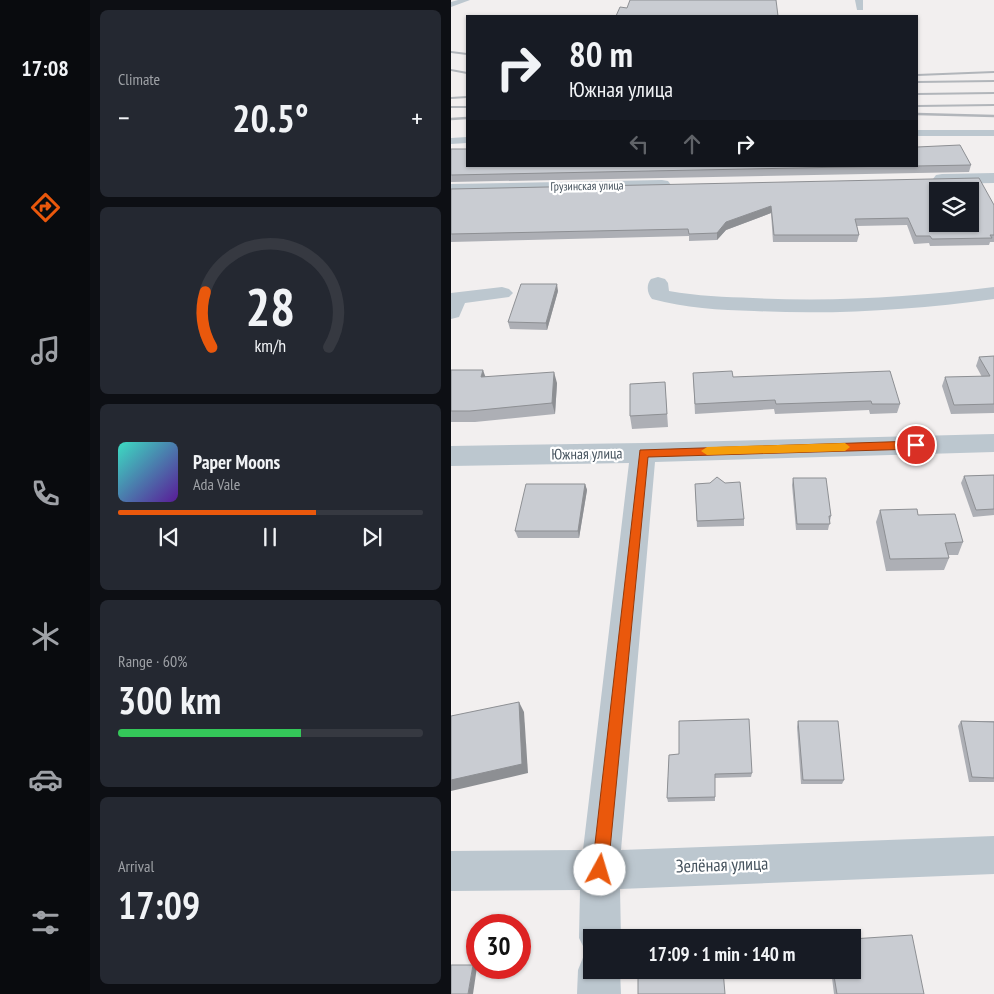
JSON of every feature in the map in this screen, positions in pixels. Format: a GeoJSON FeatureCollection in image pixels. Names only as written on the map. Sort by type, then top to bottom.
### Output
{"type":"FeatureCollection","features":[{"type":"Feature","properties":{"kind":"street"},"geometry":{"type":"LineString","coordinates":[[925,180],[994,178]]}},
{"type":"Feature","properties":{"kind":"street","name":"Грузинская улица"},"geometry":{"type":"LineString","coordinates":[[451,189],[678,184]]}},
{"type":"Feature","properties":{"kind":"street"},"geometry":{"type":"LineString","coordinates":[[658,283],[659,295],[678,300],[788,307],[950,299],[994,293]]}},
{"type":"Feature","properties":{"kind":"street"},"geometry":{"type":"LineString","coordinates":[[451,312],[456,298],[502,294]]}},
{"type":"Feature","properties":{"kind":"street","name":"Южная улица"},"geometry":{"type":"LineString","coordinates":[[451,456],[643,453],[994,443]]}},
{"type":"Feature","properties":{"kind":"street"},"geometry":{"type":"LineString","coordinates":[[599,929],[600,870],[643,453]]}},
{"type":"Feature","properties":{"kind":"street","name":"Зелёная улица"},"geometry":{"type":"LineString","coordinates":[[451,871],[600,870],[994,855]]}},
{"type":"Feature","properties":{"kind":"street"},"geometry":{"type":"LineString","coordinates":[[599,979],[599,994]]}},
{"type":"Feature","properties":{"kind":"lane"},"geometry":{"type":"LineString","coordinates":[[451,5],[466,0]]}},
{"type":"Feature","properties":{"kind":"lane"},"geometry":{"type":"LineString","coordinates":[[918,133],[994,133]]}},
{"type":"Feature","properties":{"kind":"lane"},"geometry":{"type":"LineString","coordinates":[[451,141],[466,140]]}},
{"type":"Feature","properties":{"kind":"building"},"geometry":{"type":"Polygon","coordinates":[[[630,0],[776,0],[778,15],[616,15],[620,7],[627,8],[630,0]]]}},
{"type":"Feature","properties":{"kind":"building"},"geometry":{"type":"Polygon","coordinates":[[[960,145],[971,165],[918,166],[918,147],[960,145]]]}},
{"type":"Feature","properties":{"kind":"building"},"geometry":{"type":"Polygon","coordinates":[[[451,149],[466,149],[466,167],[847,167],[451,175],[451,149]]]}},
{"type":"Feature","properties":{"kind":"building"},"geometry":{"type":"Polygon","coordinates":[[[979,178],[994,205],[994,235],[990,235],[992,238],[932,239],[930,236],[916,236],[908,218],[855,219],[859,235],[774,235],[771,206],[726,222],[717,233],[689,234],[688,229],[451,234],[451,189],[979,178]]]}},
{"type":"Feature","properties":{"kind":"building"},"geometry":{"type":"Polygon","coordinates":[[[521,284],[557,284],[546,323],[508,322],[521,284]]]}},
{"type":"Feature","properties":{"kind":"building"},"geometry":{"type":"Polygon","coordinates":[[[994,356],[994,404],[954,405],[945,377],[990,376],[979,357],[994,356]]]}},
{"type":"Feature","properties":{"kind":"building"},"geometry":{"type":"Polygon","coordinates":[[[451,370],[483,370],[481,377],[554,372],[552,403],[470,411],[451,411],[451,370]]]}},
{"type":"Feature","properties":{"kind":"building"},"geometry":{"type":"Polygon","coordinates":[[[732,371],[733,377],[890,371],[900,404],[872,404],[871,401],[776,404],[775,400],[695,404],[693,373],[732,371]]]}},
{"type":"Feature","properties":{"kind":"building"},"geometry":{"type":"Polygon","coordinates":[[[665,382],[667,414],[630,416],[630,384],[665,382]]]}},
{"type":"Feature","properties":{"kind":"building"},"geometry":{"type":"Polygon","coordinates":[[[994,475],[994,509],[976,510],[964,476],[994,475]]]}},
{"type":"Feature","properties":{"kind":"building"},"geometry":{"type":"Polygon","coordinates":[[[717,477],[725,483],[740,482],[744,519],[697,521],[695,484],[710,483],[717,477]]]}},
{"type":"Feature","properties":{"kind":"building"},"geometry":{"type":"Polygon","coordinates":[[[793,478],[826,478],[831,516],[829,516],[830,524],[797,524],[793,478]]]}},
{"type":"Feature","properties":{"kind":"building"},"geometry":{"type":"Polygon","coordinates":[[[526,484],[585,484],[578,531],[515,531],[526,484]]]}},
{"type":"Feature","properties":{"kind":"building"},"geometry":{"type":"Polygon","coordinates":[[[917,509],[918,515],[955,514],[963,542],[945,543],[949,558],[890,559],[880,510],[917,509]]]}},
{"type":"Feature","properties":{"kind":"building"},"geometry":{"type":"Polygon","coordinates":[[[519,702],[522,764],[451,780],[451,716],[519,702]]]}},
{"type":"Feature","properties":{"kind":"building"},"geometry":{"type":"Polygon","coordinates":[[[749,719],[752,773],[715,774],[715,797],[667,798],[669,755],[679,754],[679,721],[749,719]]]}},
{"type":"Feature","properties":{"kind":"building"},"geometry":{"type":"Polygon","coordinates":[[[798,721],[838,721],[844,780],[803,780],[798,721]]]}},
{"type":"Feature","properties":{"kind":"building"},"geometry":{"type":"Polygon","coordinates":[[[961,721],[994,722],[994,778],[972,777],[961,721]]]}},
{"type":"Feature","properties":{"kind":"building"},"geometry":{"type":"Polygon","coordinates":[[[912,935],[924,994],[837,994],[834,979],[861,979],[861,938],[912,935]]]}},
{"type":"Feature","properties":{"kind":"building"},"geometry":{"type":"Polygon","coordinates":[[[451,965],[466,965],[466,979],[471,979],[468,994],[451,994],[451,965]]]}},
{"type":"Feature","properties":{"kind":"building"},"geometry":{"type":"Polygon","coordinates":[[[638,979],[724,979],[725,994],[638,994],[638,979]]]}},
{"type":"Feature","properties":{"kind":"railway"},"geometry":{"type":"LineString","coordinates":[[451,52],[466,54]]}},
{"type":"Feature","properties":{"kind":"railway"},"geometry":{"type":"LineString","coordinates":[[451,70],[466,73]]}},
{"type":"Feature","properties":{"kind":"railway"},"geometry":{"type":"LineString","coordinates":[[918,75],[994,72]]}},
{"type":"Feature","properties":{"kind":"railway"},"geometry":{"type":"LineString","coordinates":[[918,82],[994,81]]}},
{"type":"Feature","properties":{"kind":"railway"},"geometry":{"type":"LineString","coordinates":[[918,94],[994,93]]}},
{"type":"Feature","properties":{"kind":"railway"},"geometry":{"type":"LineString","coordinates":[[451,98],[466,97]]}},
{"type":"Feature","properties":{"kind":"railway"},"geometry":{"type":"LineString","coordinates":[[918,106],[994,105]]}},
{"type":"Feature","properties":{"kind":"railway"},"geometry":{"type":"LineString","coordinates":[[451,107],[466,107]]}},
{"type":"Feature","properties":{"kind":"railway"},"geometry":{"type":"LineString","coordinates":[[918,114],[994,116]]}},
{"type":"Feature","properties":{"kind":"railway"},"geometry":{"type":"LineString","coordinates":[[451,119],[466,118]]}},
{"type":"Feature","properties":{"kind":"slow traffic"},"geometry":{"type":"LineString","coordinates":[[707,451],[845,447]]}},
{"type":"Feature","properties":{"kind":"route"},"geometry":{"type":"LineString","coordinates":[[600,870],[643,453],[916,445]]}}]}
